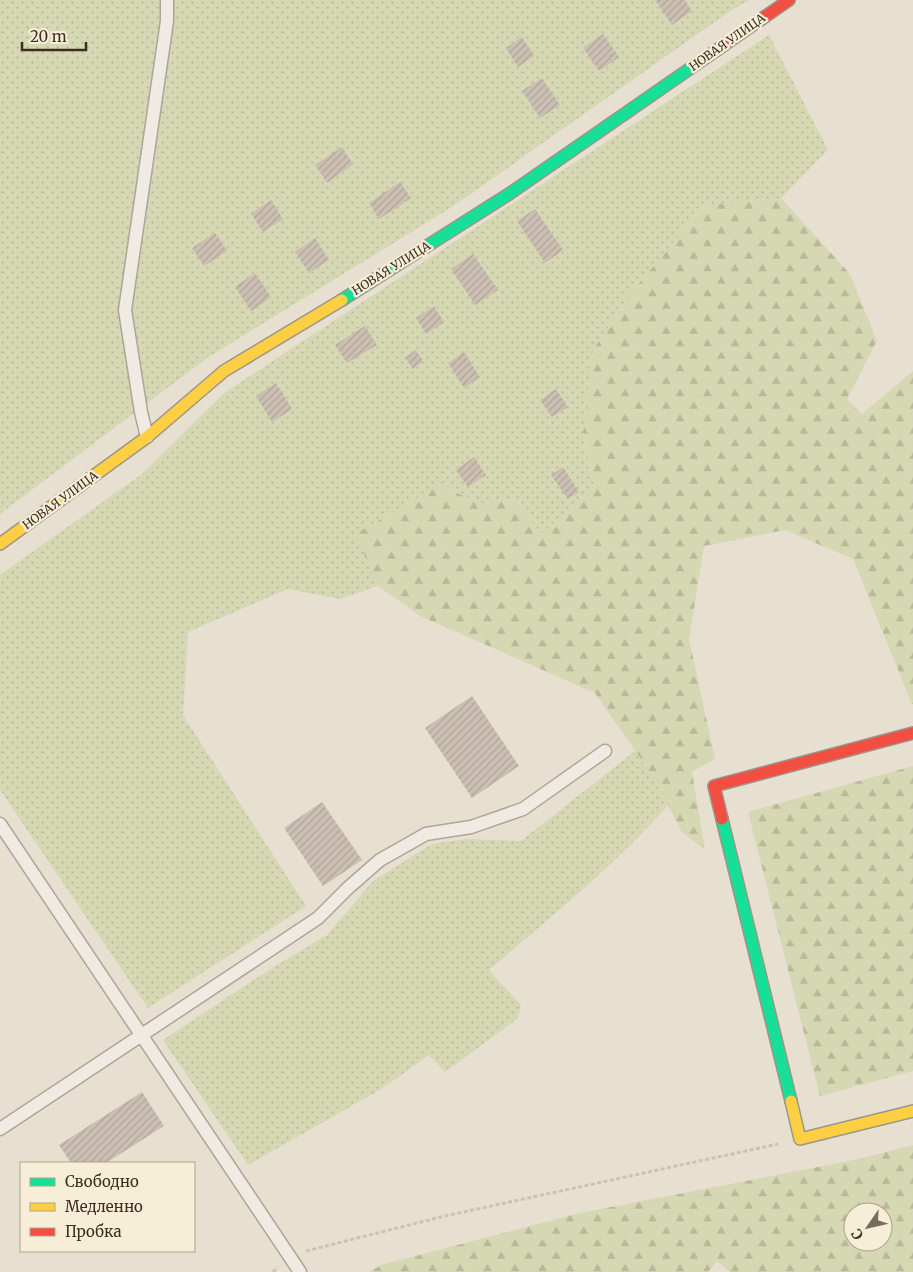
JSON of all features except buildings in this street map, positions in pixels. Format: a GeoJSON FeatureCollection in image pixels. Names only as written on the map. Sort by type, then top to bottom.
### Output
{"type":"FeatureCollection","features":[{"type":"Feature","properties":{"kind":"street","name":"НОВАЯ УЛИЦА"},"geometry":{"type":"LineString","coordinates":[[0,544],[147,437],[224,371],[316,316],[509,194],[789,0]]}},
{"type":"Feature","properties":{"kind":"street"},"geometry":{"type":"LineString","coordinates":[[913,733],[714,786],[800,1139],[913,1111]]}},
{"type":"Feature","properties":{"kind":"lane"},"geometry":{"type":"LineString","coordinates":[[147,437],[141,412],[125,310],[167,21],[166,0]]}},
{"type":"Feature","properties":{"kind":"lane"},"geometry":{"type":"LineString","coordinates":[[0,1129],[318,918],[380,860],[426,834],[471,827],[523,809],[606,752]]}},
{"type":"Feature","properties":{"kind":"lane"},"geometry":{"type":"LineString","coordinates":[[0,824],[300,1272]]}},
{"type":"Feature","properties":{"kind":"path"},"geometry":{"type":"LineString","coordinates":[[273,1272],[288,1255],[445,1216],[800,1139]]}},
{"type":"Feature","properties":{"kind":"green space"},"geometry":{"type":"Polygon","coordinates":[[[0,0],[749,0],[726,14],[452,207],[207,358],[0,514],[0,0]]]}},
{"type":"Feature","properties":{"kind":"green space"},"geometry":{"type":"Polygon","coordinates":[[[769,35],[828,150],[781,198],[705,205],[629,295],[593,350],[583,432],[594,487],[541,534],[516,498],[478,504],[442,484],[355,534],[378,586],[340,599],[288,589],[188,632],[183,715],[306,906],[148,1008],[0,790],[0,575],[142,474],[224,393],[769,35]]]}},
{"type":"Feature","properties":{"kind":"green space"},"geometry":{"type":"Polygon","coordinates":[[[781,198],[850,274],[877,341],[847,399],[862,414],[913,371],[913,704],[853,559],[785,530],[704,546],[689,639],[715,759],[692,772],[705,850],[681,831],[656,781],[595,693],[420,616],[378,586],[354,534],[442,484],[478,504],[516,498],[541,534],[594,487],[583,432],[593,350],[629,295],[705,205],[781,198]]]}},
{"type":"Feature","properties":{"kind":"green space"},"geometry":{"type":"Polygon","coordinates":[[[635,751],[656,781],[668,805],[604,870],[489,970],[521,1005],[517,1019],[445,1072],[429,1055],[383,1088],[248,1165],[163,1040],[272,968],[327,935],[373,881],[432,844],[466,839],[521,841],[635,751]]]}},
{"type":"Feature","properties":{"kind":"green space"},"geometry":{"type":"Polygon","coordinates":[[[913,766],[913,1071],[820,1096],[748,812],[913,766]]]}},
{"type":"Feature","properties":{"kind":"green space"},"geometry":{"type":"Polygon","coordinates":[[[913,1145],[913,1272],[730,1272],[717,1261],[708,1272],[369,1272],[381,1265],[580,1213],[859,1159],[913,1145]]]}},
{"type":"Feature","properties":{"kind":"traffic: fast"},"geometry":{"type":"LineString","coordinates":[[342,300],[509,194],[724,45]]}},
{"type":"Feature","properties":{"kind":"traffic: fast"},"geometry":{"type":"LineString","coordinates":[[722,819],[791,1101]]}},
{"type":"Feature","properties":{"kind":"traffic: slow"},"geometry":{"type":"LineString","coordinates":[[0,544],[147,437],[224,371],[342,300]]}},
{"type":"Feature","properties":{"kind":"traffic: slow"},"geometry":{"type":"LineString","coordinates":[[791,1101],[800,1139],[913,1111]]}},
{"type":"Feature","properties":{"kind":"traffic: jam"},"geometry":{"type":"LineString","coordinates":[[724,45],[789,0]]}},
{"type":"Feature","properties":{"kind":"traffic: jam"},"geometry":{"type":"LineString","coordinates":[[722,819],[714,786],[913,733]]}}]}
